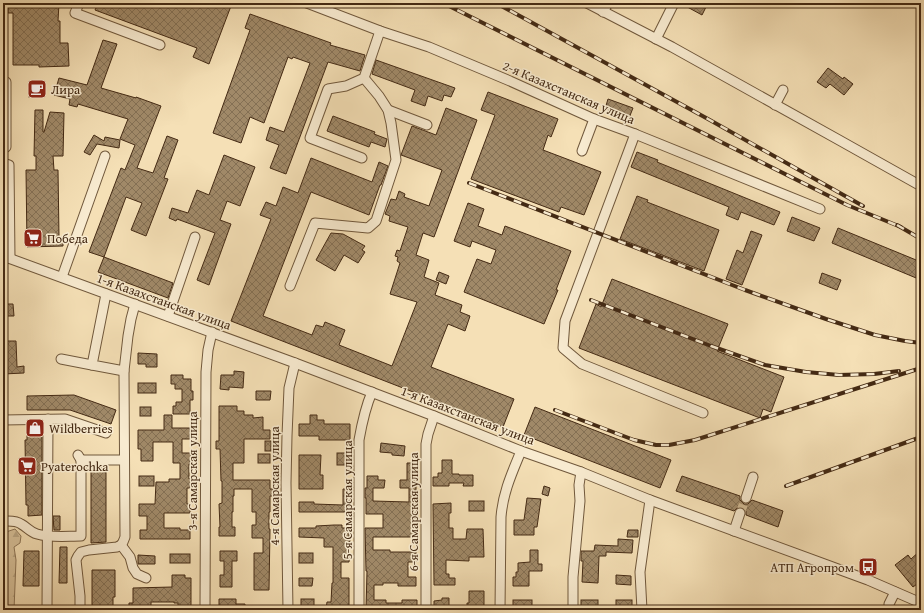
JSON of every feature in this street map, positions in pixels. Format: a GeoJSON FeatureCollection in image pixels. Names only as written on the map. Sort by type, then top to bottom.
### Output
{"type":"FeatureCollection","features":[{"type":"Feature","properties":{"kind":"street"},"geometry":{"type":"LineString","coordinates":[[79,3],[75,13],[160,45]]}},
{"type":"Feature","properties":{"kind":"street","name":"2-я Казахстанская улица"},"geometry":{"type":"LineString","coordinates":[[307,3],[429,48],[510,81],[594,119],[635,134],[820,209]]}},
{"type":"Feature","properties":{"kind":"street"},"geometry":{"type":"LineString","coordinates":[[587,3],[656,38],[921,186]]}},
{"type":"Feature","properties":{"kind":"street"},"geometry":{"type":"LineString","coordinates":[[604,12],[608,3]]}},
{"type":"Feature","properties":{"kind":"street"},"geometry":{"type":"LineString","coordinates":[[656,38],[674,3]]}},
{"type":"Feature","properties":{"kind":"street"},"geometry":{"type":"LineString","coordinates":[[362,158],[310,138],[328,89],[346,86],[364,78],[380,31]]}},
{"type":"Feature","properties":{"kind":"street"},"geometry":{"type":"LineString","coordinates":[[290,286],[315,223],[368,228],[376,221],[396,160],[388,110],[364,78]]}},
{"type":"Feature","properties":{"kind":"street"},"geometry":{"type":"LineString","coordinates":[[3,82],[6,82],[6,147]]}},
{"type":"Feature","properties":{"kind":"street"},"geometry":{"type":"LineString","coordinates":[[775,105],[783,90]]}},
{"type":"Feature","properties":{"kind":"street"},"geometry":{"type":"LineString","coordinates":[[388,110],[427,125]]}},
{"type":"Feature","properties":{"kind":"street"},"geometry":{"type":"LineString","coordinates":[[582,151],[594,119]]}},
{"type":"Feature","properties":{"kind":"street"},"geometry":{"type":"LineString","coordinates":[[635,134],[565,321],[563,348],[582,364],[703,414]]}},
{"type":"Feature","properties":{"kind":"street"},"geometry":{"type":"LineString","coordinates":[[62,277],[105,156]]}},
{"type":"Feature","properties":{"kind":"street"},"geometry":{"type":"LineString","coordinates":[[3,164],[9,164],[7,257]]}},
{"type":"Feature","properties":{"kind":"street"},"geometry":{"type":"LineString","coordinates":[[168,316],[195,237]]}},
{"type":"Feature","properties":{"kind":"street","name":"1-я Казахстанская улица"},"geometry":{"type":"LineString","coordinates":[[7,257],[372,392],[521,451],[868,580],[921,602]]}},
{"type":"Feature","properties":{"kind":"street"},"geometry":{"type":"LineString","coordinates":[[92,365],[106,294]]}},
{"type":"Feature","properties":{"kind":"street"},"geometry":{"type":"LineString","coordinates":[[80,610],[76,560],[78,556],[82,552],[89,550],[116,547],[121,545],[125,537],[124,371],[128,336],[135,304]]}},
{"type":"Feature","properties":{"kind":"street","name":"3-я Самарская улица"},"geometry":{"type":"LineString","coordinates":[[205,610],[206,372],[208,350],[212,332]]}},
{"type":"Feature","properties":{"kind":"street"},"geometry":{"type":"LineString","coordinates":[[61,359],[124,371]]}},
{"type":"Feature","properties":{"kind":"street","name":"4-я Самарская улица"},"geometry":{"type":"LineString","coordinates":[[288,610],[286,483],[287,436],[289,388],[295,363]]}},
{"type":"Feature","properties":{"kind":"street","name":"5-я Самарская улица"},"geometry":{"type":"LineString","coordinates":[[359,610],[359,440],[366,407],[372,392]]}},
{"type":"Feature","properties":{"kind":"street","name":"6-я Самарская улица"},"geometry":{"type":"LineString","coordinates":[[426,610],[426,444],[434,416]]}},
{"type":"Feature","properties":{"kind":"street"},"geometry":{"type":"LineString","coordinates":[[47,610],[48,419]]}},
{"type":"Feature","properties":{"kind":"street"},"geometry":{"type":"LineString","coordinates":[[3,420],[65,419],[106,433]]}},
{"type":"Feature","properties":{"kind":"street"},"geometry":{"type":"LineString","coordinates":[[500,610],[502,504],[505,491],[521,451]]}},
{"type":"Feature","properties":{"kind":"street"},"geometry":{"type":"LineString","coordinates":[[3,522],[15,521],[21,523],[30,531],[48,536],[81,536],[80,458],[124,460]]}},
{"type":"Feature","properties":{"kind":"street"},"geometry":{"type":"LineString","coordinates":[[573,610],[573,577],[580,501],[580,472]]}},
{"type":"Feature","properties":{"kind":"street"},"geometry":{"type":"LineString","coordinates":[[746,498],[753,477]]}},
{"type":"Feature","properties":{"kind":"street"},"geometry":{"type":"LineString","coordinates":[[642,610],[640,572],[650,500]]}},
{"type":"Feature","properties":{"kind":"street"},"geometry":{"type":"LineString","coordinates":[[734,531],[740,514]]}},
{"type":"Feature","properties":{"kind":"street"},"geometry":{"type":"LineString","coordinates":[[121,545],[130,557],[133,568],[137,574],[146,578]]}},
{"type":"Feature","properties":{"kind":"street"},"geometry":{"type":"LineString","coordinates":[[889,610],[889,604],[895,592]]}},
{"type":"Feature","properties":{"kind":"green space"},"geometry":{"type":"Polygon","coordinates":[[[15,529],[21,536],[20,543],[14,547],[16,560],[14,610],[3,610],[3,531],[6,532],[15,529]]]}},
{"type":"Feature","properties":{"kind":"building"},"geometry":{"type":"Polygon","coordinates":[[[8,3],[59,3],[58,21],[60,21],[60,43],[68,43],[69,66],[39,67],[39,65],[13,65],[13,13],[8,13],[8,3]]]}},
{"type":"Feature","properties":{"kind":"building"},"geometry":{"type":"Polygon","coordinates":[[[98,3],[202,3],[213,7],[214,3],[225,3],[231,6],[209,64],[193,57],[197,48],[95,10],[98,3]]]}},
{"type":"Feature","properties":{"kind":"building"},"geometry":{"type":"Polygon","coordinates":[[[680,3],[708,3],[702,15],[680,3]]]}},
{"type":"Feature","properties":{"kind":"building"},"geometry":{"type":"Polygon","coordinates":[[[250,14],[331,43],[330,45],[365,55],[360,71],[328,62],[286,174],[270,168],[279,145],[266,140],[270,127],[284,132],[310,63],[293,57],[292,59],[288,57],[264,123],[250,117],[241,143],[213,133],[250,30],[245,28],[250,14]]]}},
{"type":"Feature","properties":{"kind":"building"},"geometry":{"type":"Polygon","coordinates":[[[103,40],[117,44],[101,88],[136,97],[161,106],[137,168],[153,173],[167,136],[178,140],[164,178],[168,179],[146,236],[131,230],[142,203],[126,197],[104,257],[89,252],[121,168],[125,170],[135,145],[120,139],[128,119],[78,104],[77,107],[69,105],[70,99],[54,95],[59,78],[87,85],[103,40]]]}},
{"type":"Feature","properties":{"kind":"building"},"geometry":{"type":"Polygon","coordinates":[[[376,60],[455,88],[451,97],[444,95],[442,101],[428,96],[425,106],[411,101],[415,90],[372,74],[376,60]]]}},
{"type":"Feature","properties":{"kind":"building"},"geometry":{"type":"Polygon","coordinates":[[[828,68],[853,84],[844,95],[830,84],[826,88],[817,82],[828,68]]]}},
{"type":"Feature","properties":{"kind":"building"},"geometry":{"type":"Polygon","coordinates":[[[29,82],[43,82],[43,97],[29,97],[29,82]]]}},
{"type":"Feature","properties":{"kind":"building"},"geometry":{"type":"Polygon","coordinates":[[[488,92],[558,119],[551,137],[548,135],[543,150],[601,172],[584,215],[561,207],[559,212],[471,179],[495,115],[481,110],[488,92]]]}},
{"type":"Feature","properties":{"kind":"building"},"geometry":{"type":"Polygon","coordinates":[[[608,99],[633,108],[629,118],[605,109],[608,99]]]}},
{"type":"Feature","properties":{"kind":"building"},"geometry":{"type":"Polygon","coordinates":[[[446,108],[477,120],[434,237],[423,233],[416,255],[429,260],[424,277],[439,283],[435,295],[462,305],[460,312],[470,316],[465,331],[448,324],[431,367],[514,399],[503,427],[231,321],[271,219],[260,215],[266,202],[276,206],[283,187],[298,193],[311,158],[372,182],[379,162],[388,166],[369,215],[311,192],[263,316],[312,335],[316,325],[323,327],[325,322],[345,330],[339,345],[392,366],[417,302],[390,294],[400,263],[397,261],[398,257],[395,256],[397,250],[400,251],[408,227],[389,221],[390,216],[385,214],[391,199],[396,200],[399,191],[405,194],[404,197],[429,206],[442,170],[401,155],[412,126],[436,135],[446,108]]]}},
{"type":"Feature","properties":{"kind":"building"},"geometry":{"type":"Polygon","coordinates":[[[35,110],[43,110],[43,132],[50,112],[64,113],[63,156],[53,156],[54,170],[58,170],[59,237],[63,237],[63,246],[27,247],[26,170],[36,170],[36,156],[34,156],[35,110]]]}},
{"type":"Feature","properties":{"kind":"building"},"geometry":{"type":"Polygon","coordinates":[[[333,116],[375,132],[374,134],[387,139],[385,147],[371,142],[369,147],[327,131],[333,116]]]}},
{"type":"Feature","properties":{"kind":"building"},"geometry":{"type":"Polygon","coordinates":[[[94,135],[104,141],[105,137],[120,140],[119,148],[97,144],[90,155],[84,152],[94,135]]]}},
{"type":"Feature","properties":{"kind":"building"},"geometry":{"type":"Polygon","coordinates":[[[637,152],[658,160],[657,162],[780,212],[774,225],[741,212],[738,220],[726,215],[729,207],[631,167],[637,152]]]}},
{"type":"Feature","properties":{"kind":"building"},"geometry":{"type":"Polygon","coordinates":[[[224,155],[255,167],[240,206],[227,201],[220,220],[231,224],[209,285],[197,280],[215,233],[177,219],[176,221],[169,218],[172,208],[188,213],[197,190],[209,195],[224,155]]]}},
{"type":"Feature","properties":{"kind":"building"},"geometry":{"type":"Polygon","coordinates":[[[637,196],[648,200],[647,202],[719,230],[704,271],[620,239],[637,196]]]}},
{"type":"Feature","properties":{"kind":"building"},"geometry":{"type":"Polygon","coordinates":[[[468,203],[484,209],[478,226],[502,235],[505,226],[571,251],[556,290],[558,290],[544,324],[464,292],[477,259],[491,264],[496,250],[472,241],[470,247],[454,241],[468,203]]]}},
{"type":"Feature","properties":{"kind":"building"},"geometry":{"type":"Polygon","coordinates":[[[792,217],[820,228],[814,241],[787,231],[792,217]]]}},
{"type":"Feature","properties":{"kind":"building"},"geometry":{"type":"Polygon","coordinates":[[[838,228],[921,262],[921,280],[832,243],[838,228]]]}},
{"type":"Feature","properties":{"kind":"building"},"geometry":{"type":"Polygon","coordinates":[[[751,231],[762,235],[742,285],[726,279],[737,250],[743,253],[751,231]]]}},
{"type":"Feature","properties":{"kind":"building"},"geometry":{"type":"Polygon","coordinates":[[[331,233],[343,234],[365,246],[362,250],[365,252],[358,263],[344,255],[335,271],[316,260],[331,233]]]}},
{"type":"Feature","properties":{"kind":"building"},"geometry":{"type":"Polygon","coordinates":[[[104,257],[173,283],[168,298],[98,272],[104,257]]]}},
{"type":"Feature","properties":{"kind":"building"},"geometry":{"type":"Polygon","coordinates":[[[439,272],[449,276],[446,284],[436,280],[439,272]]]}},
{"type":"Feature","properties":{"kind":"building"},"geometry":{"type":"Polygon","coordinates":[[[822,273],[841,280],[837,290],[819,283],[822,273]]]}},
{"type":"Feature","properties":{"kind":"building"},"geometry":{"type":"Polygon","coordinates":[[[612,279],[728,324],[717,351],[784,377],[771,412],[763,409],[760,418],[579,348],[596,304],[601,307],[612,279]]]}},
{"type":"Feature","properties":{"kind":"building"},"geometry":{"type":"Polygon","coordinates":[[[5,304],[13,304],[14,316],[5,316],[5,304]]]}},
{"type":"Feature","properties":{"kind":"building"},"geometry":{"type":"Polygon","coordinates":[[[3,341],[16,341],[17,367],[24,366],[24,373],[3,374],[3,341]]]}},
{"type":"Feature","properties":{"kind":"building"},"geometry":{"type":"Polygon","coordinates":[[[138,353],[157,354],[157,367],[146,367],[146,364],[138,364],[138,353]]]}},
{"type":"Feature","properties":{"kind":"building"},"geometry":{"type":"Polygon","coordinates":[[[234,371],[244,372],[243,388],[229,387],[229,390],[220,389],[221,375],[234,375],[234,371]]]}},
{"type":"Feature","properties":{"kind":"building"},"geometry":{"type":"Polygon","coordinates":[[[171,375],[183,375],[183,379],[191,379],[193,400],[190,400],[190,414],[173,414],[173,406],[176,406],[176,402],[182,402],[182,389],[175,389],[175,384],[171,384],[171,375]]]}},
{"type":"Feature","properties":{"kind":"building"},"geometry":{"type":"Polygon","coordinates":[[[138,383],[156,383],[156,393],[138,393],[138,383]]]}},
{"type":"Feature","properties":{"kind":"building"},"geometry":{"type":"Polygon","coordinates":[[[256,391],[271,391],[270,400],[256,400],[256,391]]]}},
{"type":"Feature","properties":{"kind":"building"},"geometry":{"type":"Polygon","coordinates":[[[74,395],[116,410],[111,424],[70,410],[27,410],[27,396],[74,395]]]}},
{"type":"Feature","properties":{"kind":"building"},"geometry":{"type":"Polygon","coordinates":[[[219,406],[237,406],[237,411],[244,411],[244,415],[253,415],[253,418],[263,417],[263,430],[270,430],[270,439],[244,439],[244,463],[233,463],[233,480],[270,480],[270,489],[273,489],[273,496],[270,496],[269,512],[269,590],[254,590],[254,553],[263,553],[263,538],[252,538],[252,525],[256,525],[256,512],[252,512],[252,489],[234,489],[232,527],[235,527],[235,536],[219,536],[219,504],[222,503],[222,481],[220,449],[216,449],[216,441],[219,441],[219,406]]]}},
{"type":"Feature","properties":{"kind":"building"},"geometry":{"type":"Polygon","coordinates":[[[140,407],[151,407],[151,416],[140,416],[140,407]]]}},
{"type":"Feature","properties":{"kind":"building"},"geometry":{"type":"Polygon","coordinates":[[[535,407],[671,460],[660,488],[524,435],[535,407]]]}},
{"type":"Feature","properties":{"kind":"building"},"geometry":{"type":"Polygon","coordinates":[[[164,415],[172,415],[172,428],[190,428],[190,439],[182,439],[182,453],[191,453],[189,479],[191,479],[190,488],[187,488],[187,504],[190,504],[190,513],[164,513],[164,528],[180,528],[180,530],[190,530],[190,539],[140,539],[140,530],[147,530],[147,516],[139,516],[139,504],[155,504],[156,482],[169,482],[169,479],[180,479],[180,463],[173,463],[173,442],[153,442],[153,461],[141,461],[141,449],[138,449],[138,430],[164,430],[164,415]]]}},
{"type":"Feature","properties":{"kind":"building"},"geometry":{"type":"Polygon","coordinates":[[[310,415],[317,415],[317,420],[324,420],[324,424],[350,424],[350,440],[319,440],[319,436],[299,436],[299,424],[310,424],[310,415]]]}},
{"type":"Feature","properties":{"kind":"building"},"geometry":{"type":"Polygon","coordinates":[[[27,428],[42,428],[42,515],[28,516],[28,505],[26,505],[25,440],[27,440],[27,428]]]}},
{"type":"Feature","properties":{"kind":"building"},"geometry":{"type":"Polygon","coordinates":[[[265,441],[271,441],[271,451],[265,451],[265,441]]]}},
{"type":"Feature","properties":{"kind":"building"},"geometry":{"type":"Polygon","coordinates":[[[381,443],[405,446],[404,456],[380,452],[381,443]]]}},
{"type":"Feature","properties":{"kind":"building"},"geometry":{"type":"Polygon","coordinates":[[[337,453],[348,453],[348,465],[337,465],[337,453]]]}},
{"type":"Feature","properties":{"kind":"building"},"geometry":{"type":"Polygon","coordinates":[[[258,454],[270,454],[270,463],[258,463],[258,454]]]}},
{"type":"Feature","properties":{"kind":"building"},"geometry":{"type":"Polygon","coordinates":[[[299,455],[321,455],[320,475],[323,475],[323,489],[299,489],[299,455]]]}},
{"type":"Feature","properties":{"kind":"building"},"geometry":{"type":"Polygon","coordinates":[[[442,460],[452,460],[452,474],[473,475],[473,486],[463,486],[464,483],[449,483],[449,486],[433,486],[433,477],[438,477],[438,473],[442,473],[442,460]]]}},
{"type":"Feature","properties":{"kind":"building"},"geometry":{"type":"Polygon","coordinates":[[[407,463],[417,463],[416,537],[373,537],[373,550],[390,550],[390,552],[416,552],[416,562],[408,562],[408,577],[416,577],[416,586],[398,586],[398,583],[383,583],[383,585],[374,585],[374,600],[386,600],[386,603],[402,603],[402,600],[417,600],[417,610],[366,610],[367,571],[365,528],[383,528],[383,514],[366,514],[365,488],[367,488],[367,476],[378,476],[378,480],[385,480],[384,488],[373,488],[373,501],[409,502],[409,488],[400,488],[400,480],[407,480],[407,463]]]}},
{"type":"Feature","properties":{"kind":"building"},"geometry":{"type":"Polygon","coordinates":[[[106,467],[106,542],[91,543],[91,468],[106,467]]]}},
{"type":"Feature","properties":{"kind":"building"},"geometry":{"type":"Polygon","coordinates":[[[139,476],[154,476],[154,486],[139,486],[139,476]]]}},
{"type":"Feature","properties":{"kind":"building"},"geometry":{"type":"Polygon","coordinates":[[[682,476],[740,496],[740,500],[744,504],[748,504],[752,500],[783,511],[778,527],[746,515],[746,511],[742,507],[738,507],[734,511],[676,491],[682,476]]]}},
{"type":"Feature","properties":{"kind":"building"},"geometry":{"type":"Polygon","coordinates":[[[544,486],[550,488],[548,496],[542,494],[544,486]]]}},
{"type":"Feature","properties":{"kind":"building"},"geometry":{"type":"Polygon","coordinates":[[[343,489],[350,489],[350,512],[299,512],[299,502],[343,505],[343,489]]]}},
{"type":"Feature","properties":{"kind":"building"},"geometry":{"type":"Polygon","coordinates":[[[527,498],[541,499],[537,527],[534,527],[534,535],[514,535],[514,520],[524,520],[527,498]]]}},
{"type":"Feature","properties":{"kind":"building"},"geometry":{"type":"Polygon","coordinates":[[[469,501],[484,501],[484,511],[469,511],[469,501]]]}},
{"type":"Feature","properties":{"kind":"building"},"geometry":{"type":"Polygon","coordinates":[[[451,503],[449,528],[453,528],[453,539],[466,539],[467,529],[483,529],[484,557],[469,557],[469,561],[446,560],[446,574],[449,574],[449,578],[455,578],[455,585],[434,585],[433,504],[451,503]]]}},
{"type":"Feature","properties":{"kind":"building"},"geometry":{"type":"Polygon","coordinates":[[[53,516],[60,516],[60,530],[54,530],[53,516]]]}},
{"type":"Feature","properties":{"kind":"building"},"geometry":{"type":"Polygon","coordinates":[[[342,525],[342,528],[349,528],[349,562],[341,562],[341,578],[349,578],[349,609],[326,609],[327,602],[331,602],[333,583],[333,547],[324,547],[324,538],[299,537],[299,528],[316,528],[316,526],[342,525]]]}},
{"type":"Feature","properties":{"kind":"building"},"geometry":{"type":"Polygon","coordinates":[[[628,530],[638,530],[638,537],[627,537],[628,530]]]}},
{"type":"Feature","properties":{"kind":"building"},"geometry":{"type":"Polygon","coordinates":[[[618,539],[633,540],[632,553],[606,552],[606,556],[599,556],[598,583],[582,582],[583,561],[581,561],[581,551],[594,551],[595,545],[618,546],[618,539]]]}},
{"type":"Feature","properties":{"kind":"building"},"geometry":{"type":"Polygon","coordinates":[[[60,547],[67,547],[67,583],[59,583],[60,547]]]}},
{"type":"Feature","properties":{"kind":"building"},"geometry":{"type":"Polygon","coordinates":[[[530,550],[538,550],[538,564],[542,564],[542,571],[529,571],[529,586],[513,586],[513,577],[516,577],[516,572],[518,572],[518,563],[530,562],[530,550]]]}},
{"type":"Feature","properties":{"kind":"building"},"geometry":{"type":"Polygon","coordinates":[[[921,550],[921,581],[913,587],[895,565],[908,555],[911,559],[921,550]]]}},
{"type":"Feature","properties":{"kind":"building"},"geometry":{"type":"Polygon","coordinates":[[[24,551],[39,551],[39,586],[23,586],[24,551]]]}},
{"type":"Feature","properties":{"kind":"building"},"geometry":{"type":"Polygon","coordinates":[[[220,551],[237,551],[237,561],[232,561],[232,587],[220,587],[220,575],[224,575],[224,561],[220,561],[220,551]]]}},
{"type":"Feature","properties":{"kind":"building"},"geometry":{"type":"Polygon","coordinates":[[[299,553],[313,553],[313,563],[299,563],[299,553]]]}},
{"type":"Feature","properties":{"kind":"building"},"geometry":{"type":"Polygon","coordinates":[[[170,554],[190,554],[190,563],[170,563],[170,554]]]}},
{"type":"Feature","properties":{"kind":"building"},"geometry":{"type":"Polygon","coordinates":[[[138,555],[155,556],[155,564],[138,564],[138,555]]]}},
{"type":"Feature","properties":{"kind":"building"},"geometry":{"type":"Polygon","coordinates":[[[92,570],[115,570],[115,597],[113,597],[113,610],[92,610],[92,570]]]}},
{"type":"Feature","properties":{"kind":"building"},"geometry":{"type":"Polygon","coordinates":[[[172,575],[185,575],[185,578],[191,578],[191,609],[178,609],[178,603],[174,602],[151,602],[151,610],[129,610],[129,603],[133,603],[133,588],[172,587],[172,575]]]}},
{"type":"Feature","properties":{"kind":"building"},"geometry":{"type":"Polygon","coordinates":[[[616,575],[631,576],[631,585],[616,584],[616,575]]]}},
{"type":"Feature","properties":{"kind":"building"},"geometry":{"type":"Polygon","coordinates":[[[299,578],[313,578],[312,586],[299,586],[299,578]]]}},
{"type":"Feature","properties":{"kind":"building"},"geometry":{"type":"Polygon","coordinates":[[[469,591],[484,591],[484,609],[467,610],[467,603],[469,603],[469,591]]]}},
{"type":"Feature","properties":{"kind":"building"},"geometry":{"type":"Polygon","coordinates":[[[442,598],[449,598],[449,610],[434,610],[434,601],[442,600],[442,598]]]}},
{"type":"Feature","properties":{"kind":"building"},"geometry":{"type":"Polygon","coordinates":[[[219,599],[236,599],[236,604],[245,604],[245,610],[219,610],[219,599]]]}},
{"type":"Feature","properties":{"kind":"building"},"geometry":{"type":"Polygon","coordinates":[[[301,599],[314,599],[314,610],[301,610],[301,599]]]}},
{"type":"Feature","properties":{"kind":"building"},"geometry":{"type":"Polygon","coordinates":[[[513,600],[532,600],[532,610],[513,610],[513,600]]]}},
{"type":"Feature","properties":{"kind":"building"},"geometry":{"type":"Polygon","coordinates":[[[581,600],[598,600],[598,610],[581,610],[581,600]]]}},
{"type":"Feature","properties":{"kind":"building"},"geometry":{"type":"Polygon","coordinates":[[[616,600],[632,600],[632,609],[616,609],[616,600]]]}},
{"type":"Feature","properties":{"kind":"tunnel"},"geometry":{"type":"LineString","coordinates":[[740,513],[746,498]]}},
{"type":"Feature","properties":{"kind":"railway"},"geometry":{"type":"LineString","coordinates":[[443,3],[847,205],[901,227]]}},
{"type":"Feature","properties":{"kind":"railway"},"geometry":{"type":"LineString","coordinates":[[496,3],[863,206]]}},
{"type":"Feature","properties":{"kind":"railway"},"geometry":{"type":"LineString","coordinates":[[469,183],[745,290],[826,319],[875,335],[921,343]]}},
{"type":"Feature","properties":{"kind":"railway"},"geometry":{"type":"LineString","coordinates":[[897,225],[921,239]]}},
{"type":"Feature","properties":{"kind":"railway"},"geometry":{"type":"LineString","coordinates":[[591,300],[765,365],[806,372],[839,375],[874,374],[899,371]]}},
{"type":"Feature","properties":{"kind":"railway"},"geometry":{"type":"LineString","coordinates":[[555,410],[634,440],[656,445],[669,445],[695,440],[921,368]]}},
{"type":"Feature","properties":{"kind":"railway"},"geometry":{"type":"LineString","coordinates":[[786,486],[921,437]]}},
{"type":"Feature","properties":{"kind":"place","name":"Лира"},"geometry":{"type":"Point","coordinates":[37,89]}},
{"type":"Feature","properties":{"kind":"place","name":"Победа"},"geometry":{"type":"Point","coordinates":[33,238]}},
{"type":"Feature","properties":{"kind":"place","name":"Wildberries"},"geometry":{"type":"Point","coordinates":[35,428]}},
{"type":"Feature","properties":{"kind":"place","name":"Pyaterochka"},"geometry":{"type":"Point","coordinates":[27,466]}},
{"type":"Feature","properties":{"kind":"place","name":"АТП Агропром"},"geometry":{"type":"Point","coordinates":[868,567]}}]}
